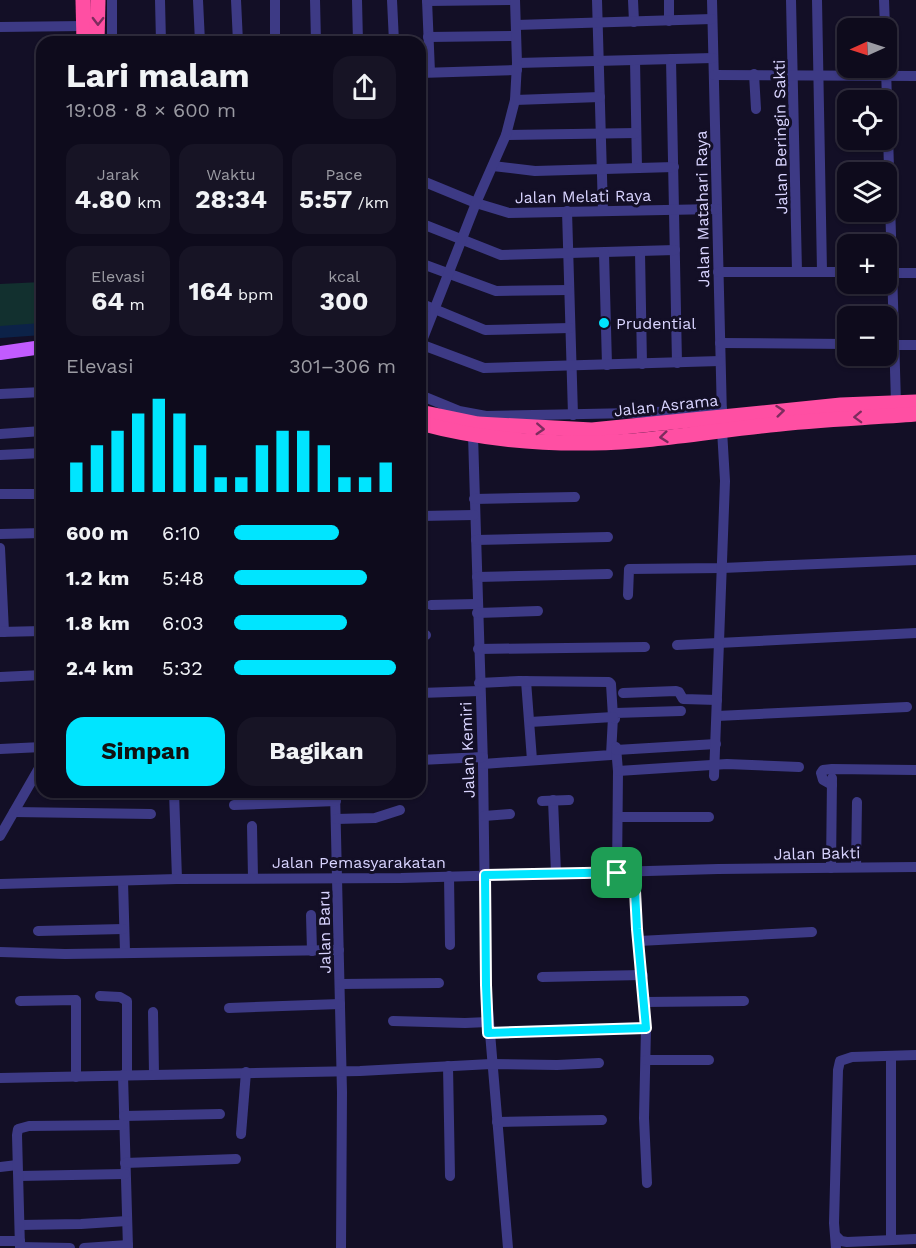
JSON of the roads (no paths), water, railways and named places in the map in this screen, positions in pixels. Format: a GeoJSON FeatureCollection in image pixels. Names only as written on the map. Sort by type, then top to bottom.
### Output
{"type":"FeatureCollection","features":[{"type":"Feature","properties":{"kind":"highway"},"geometry":{"type":"LineString","coordinates":[[83,0],[84,36]]}},
{"type":"Feature","properties":{"kind":"highway"},"geometry":{"type":"LineString","coordinates":[[97,36],[98,0]]}},
{"type":"Feature","properties":{"kind":"highway","name":"Jalan Asrama"},"geometry":{"type":"LineString","coordinates":[[426,413],[478,424],[581,430],[722,419],[841,405],[916,402]]}},
{"type":"Feature","properties":{"kind":"highway","name":"Jalan Asrama"},"geometry":{"type":"LineString","coordinates":[[426,424],[473,435],[592,443],[722,419],[916,414]]}},
{"type":"Feature","properties":{"kind":"main road"},"geometry":{"type":"LineString","coordinates":[[0,345],[36,340]]}},
{"type":"Feature","properties":{"kind":"main road"},"geometry":{"type":"LineString","coordinates":[[0,353],[36,348]]}},
{"type":"Feature","properties":{"kind":"street"},"geometry":{"type":"LineString","coordinates":[[112,0],[112,36]]}},
{"type":"Feature","properties":{"kind":"street"},"geometry":{"type":"LineString","coordinates":[[160,0],[161,36]]}},
{"type":"Feature","properties":{"kind":"street"},"geometry":{"type":"LineString","coordinates":[[198,0],[200,36]]}},
{"type":"Feature","properties":{"kind":"street"},"geometry":{"type":"LineString","coordinates":[[236,0],[238,36]]}},
{"type":"Feature","properties":{"kind":"street"},"geometry":{"type":"LineString","coordinates":[[275,0],[275,36]]}},
{"type":"Feature","properties":{"kind":"street"},"geometry":{"type":"LineString","coordinates":[[315,0],[316,36]]}},
{"type":"Feature","properties":{"kind":"street"},"geometry":{"type":"LineString","coordinates":[[357,0],[358,36]]}},
{"type":"Feature","properties":{"kind":"street"},"geometry":{"type":"LineString","coordinates":[[392,0],[394,36]]}},
{"type":"Feature","properties":{"kind":"street"},"geometry":{"type":"LineString","coordinates":[[426,61],[428,1],[515,0],[517,67],[515,100],[506,135],[476,203],[426,331]]}},
{"type":"Feature","properties":{"kind":"street"},"geometry":{"type":"LineString","coordinates":[[597,0],[603,211]]}},
{"type":"Feature","properties":{"kind":"street"},"geometry":{"type":"LineString","coordinates":[[633,0],[634,22]]}},
{"type":"Feature","properties":{"kind":"street"},"geometry":{"type":"LineString","coordinates":[[669,0],[669,21]]}},
{"type":"Feature","properties":{"kind":"street","name":"Jalan Matahari Raya"},"geometry":{"type":"LineString","coordinates":[[712,0],[722,419]]}},
{"type":"Feature","properties":{"kind":"street","name":"Jalan Beringin Sakti"},"geometry":{"type":"LineString","coordinates":[[791,0],[797,272]]}},
{"type":"Feature","properties":{"kind":"street"},"geometry":{"type":"LineString","coordinates":[[817,0],[822,272]]}},
{"type":"Feature","properties":{"kind":"street"},"geometry":{"type":"LineString","coordinates":[[884,0],[885,18]]}},
{"type":"Feature","properties":{"kind":"street"},"geometry":{"type":"LineString","coordinates":[[428,37],[598,24],[712,19]]}},
{"type":"Feature","properties":{"kind":"street"},"geometry":{"type":"LineString","coordinates":[[0,27],[84,26]]}},
{"type":"Feature","properties":{"kind":"street"},"geometry":{"type":"LineString","coordinates":[[426,73],[599,60],[713,58]]}},
{"type":"Feature","properties":{"kind":"street"},"geometry":{"type":"LineString","coordinates":[[670,59],[677,363]]}},
{"type":"Feature","properties":{"kind":"street"},"geometry":{"type":"LineString","coordinates":[[635,60],[637,168]]}},
{"type":"Feature","properties":{"kind":"street"},"geometry":{"type":"LineString","coordinates":[[714,75],[837,73]]}},
{"type":"Feature","properties":{"kind":"street"},"geometry":{"type":"LineString","coordinates":[[897,73],[916,76]]}},
{"type":"Feature","properties":{"kind":"street"},"geometry":{"type":"LineString","coordinates":[[754,74],[756,109]]}},
{"type":"Feature","properties":{"kind":"street"},"geometry":{"type":"LineString","coordinates":[[886,78],[888,234]]}},
{"type":"Feature","properties":{"kind":"street"},"geometry":{"type":"LineString","coordinates":[[515,100],[600,98]]}},
{"type":"Feature","properties":{"kind":"street"},"geometry":{"type":"LineString","coordinates":[[506,135],[636,133]]}},
{"type":"Feature","properties":{"kind":"street"},"geometry":{"type":"LineString","coordinates":[[493,166],[535,171],[674,167]]}},
{"type":"Feature","properties":{"kind":"street","name":"Jalan Melati Raya"},"geometry":{"type":"LineString","coordinates":[[426,182],[476,203],[509,213],[717,209]]}},
{"type":"Feature","properties":{"kind":"street"},"geometry":{"type":"LineString","coordinates":[[567,212],[573,415]]}},
{"type":"Feature","properties":{"kind":"street"},"geometry":{"type":"LineString","coordinates":[[426,225],[501,255],[675,250]]}},
{"type":"Feature","properties":{"kind":"street"},"geometry":{"type":"LineString","coordinates":[[640,252],[642,364]]}},
{"type":"Feature","properties":{"kind":"street"},"geometry":{"type":"LineString","coordinates":[[604,253],[607,365]]}},
{"type":"Feature","properties":{"kind":"street"},"geometry":{"type":"LineString","coordinates":[[426,264],[496,291],[569,290]]}},
{"type":"Feature","properties":{"kind":"street"},"geometry":{"type":"LineString","coordinates":[[718,272],[837,273]]}},
{"type":"Feature","properties":{"kind":"street"},"geometry":{"type":"LineString","coordinates":[[897,273],[916,273]]}},
{"type":"Feature","properties":{"kind":"street"},"geometry":{"type":"LineString","coordinates":[[426,305],[485,330],[570,328]]}},
{"type":"Feature","properties":{"kind":"street"},"geometry":{"type":"LineString","coordinates":[[720,343],[837,344]]}},
{"type":"Feature","properties":{"kind":"street"},"geometry":{"type":"LineString","coordinates":[[897,345],[916,345]]}},
{"type":"Feature","properties":{"kind":"street"},"geometry":{"type":"LineString","coordinates":[[426,347],[484,368],[720,362]]}},
{"type":"Feature","properties":{"kind":"street"},"geometry":{"type":"LineString","coordinates":[[892,366],[896,403]]}},
{"type":"Feature","properties":{"kind":"street"},"geometry":{"type":"LineString","coordinates":[[0,394],[36,392]]}},
{"type":"Feature","properties":{"kind":"street"},"geometry":{"type":"LineString","coordinates":[[426,397],[459,411],[473,414],[722,419]]}},
{"type":"Feature","properties":{"kind":"street","name":"Jalan Asrama"},"geometry":{"type":"LineString","coordinates":[[714,776],[725,476],[722,419]]}},
{"type":"Feature","properties":{"kind":"street"},"geometry":{"type":"LineString","coordinates":[[0,434],[36,431]]}},
{"type":"Feature","properties":{"kind":"street","name":"Jalan Kemiri"},"geometry":{"type":"LineString","coordinates":[[473,435],[483,761],[486,985],[508,1248]]}},
{"type":"Feature","properties":{"kind":"street"},"geometry":{"type":"LineString","coordinates":[[0,455],[36,453]]}},
{"type":"Feature","properties":{"kind":"street"},"geometry":{"type":"LineString","coordinates":[[0,494],[36,494]]}},
{"type":"Feature","properties":{"kind":"street"},"geometry":{"type":"LineString","coordinates":[[474,500],[575,497]]}},
{"type":"Feature","properties":{"kind":"street"},"geometry":{"type":"LineString","coordinates":[[426,516],[474,515]]}},
{"type":"Feature","properties":{"kind":"street"},"geometry":{"type":"LineString","coordinates":[[0,534],[36,532]]}},
{"type":"Feature","properties":{"kind":"street"},"geometry":{"type":"LineString","coordinates":[[476,540],[608,537]]}},
{"type":"Feature","properties":{"kind":"street"},"geometry":{"type":"LineString","coordinates":[[0,548],[2,632],[36,632]]}},
{"type":"Feature","properties":{"kind":"street"},"geometry":{"type":"LineString","coordinates":[[628,596],[628,569],[722,568],[916,560]]}},
{"type":"Feature","properties":{"kind":"street"},"geometry":{"type":"LineString","coordinates":[[477,577],[608,574]]}},
{"type":"Feature","properties":{"kind":"street"},"geometry":{"type":"LineString","coordinates":[[431,605],[538,611]]}},
{"type":"Feature","properties":{"kind":"street"},"geometry":{"type":"LineString","coordinates":[[677,645],[916,633]]}},
{"type":"Feature","properties":{"kind":"street"},"geometry":{"type":"LineString","coordinates":[[478,649],[645,647]]}},
{"type":"Feature","properties":{"kind":"street"},"geometry":{"type":"LineString","coordinates":[[0,677],[36,675]]}},
{"type":"Feature","properties":{"kind":"street"},"geometry":{"type":"LineString","coordinates":[[526,681],[531,760]]}},
{"type":"Feature","properties":{"kind":"street"},"geometry":{"type":"LineString","coordinates":[[426,692],[526,681],[611,683],[613,717],[611,755],[531,760],[426,760]]}},
{"type":"Feature","properties":{"kind":"street"},"geometry":{"type":"LineString","coordinates":[[623,693],[676,691],[683,699],[717,699]]}},
{"type":"Feature","properties":{"kind":"street"},"geometry":{"type":"LineString","coordinates":[[717,716],[907,707]]}},
{"type":"Feature","properties":{"kind":"street"},"geometry":{"type":"LineString","coordinates":[[617,873],[618,771],[615,713],[681,711]]}},
{"type":"Feature","properties":{"kind":"street"},"geometry":{"type":"LineString","coordinates":[[530,722],[613,717]]}},
{"type":"Feature","properties":{"kind":"street"},"geometry":{"type":"LineString","coordinates":[[616,750],[716,744]]}},
{"type":"Feature","properties":{"kind":"street"},"geometry":{"type":"LineString","coordinates":[[0,748],[36,747]]}},
{"type":"Feature","properties":{"kind":"street"},"geometry":{"type":"LineString","coordinates":[[618,771],[715,764],[800,767]]}},
{"type":"Feature","properties":{"kind":"street"},"geometry":{"type":"LineString","coordinates":[[831,868],[832,769],[915,771]]}},
{"type":"Feature","properties":{"kind":"street"},"geometry":{"type":"LineString","coordinates":[[0,836],[36,776]]}},
{"type":"Feature","properties":{"kind":"street"},"geometry":{"type":"LineString","coordinates":[[174,798],[177,879]]}},
{"type":"Feature","properties":{"kind":"street"},"geometry":{"type":"LineString","coordinates":[[234,805],[323,798]]}},
{"type":"Feature","properties":{"kind":"street","name":"Jalan Baru"},"geometry":{"type":"LineString","coordinates":[[336,798],[342,1071],[341,1248]]}},
{"type":"Feature","properties":{"kind":"street"},"geometry":{"type":"LineString","coordinates":[[556,873],[548,800],[569,800]]}},
{"type":"Feature","properties":{"kind":"street"},"geometry":{"type":"LineString","coordinates":[[856,867],[857,802]]}},
{"type":"Feature","properties":{"kind":"street"},"geometry":{"type":"LineString","coordinates":[[336,819],[375,818],[400,810]]}},
{"type":"Feature","properties":{"kind":"street"},"geometry":{"type":"LineString","coordinates":[[14,812],[151,814]]}},
{"type":"Feature","properties":{"kind":"street"},"geometry":{"type":"LineString","coordinates":[[484,816],[510,814]]}},
{"type":"Feature","properties":{"kind":"street"},"geometry":{"type":"LineString","coordinates":[[618,817],[709,817]]}},
{"type":"Feature","properties":{"kind":"street"},"geometry":{"type":"LineString","coordinates":[[252,826],[253,878]]}},
{"type":"Feature","properties":{"kind":"street","name":"Jalan Bakti"},"geometry":{"type":"LineString","coordinates":[[718,869],[916,867]]}},
{"type":"Feature","properties":{"kind":"street","name":"Jalan Pemasyarakatan"},"geometry":{"type":"LineString","coordinates":[[0,884],[177,879],[617,873],[718,869]]}},
{"type":"Feature","properties":{"kind":"street"},"geometry":{"type":"LineString","coordinates":[[634,872],[645,1002],[647,1183]]}},
{"type":"Feature","properties":{"kind":"street"},"geometry":{"type":"LineString","coordinates":[[448,876],[450,945]]}},
{"type":"Feature","properties":{"kind":"street"},"geometry":{"type":"LineString","coordinates":[[123,881],[124,952]]}},
{"type":"Feature","properties":{"kind":"street"},"geometry":{"type":"LineString","coordinates":[[311,915],[312,951]]}},
{"type":"Feature","properties":{"kind":"street"},"geometry":{"type":"LineString","coordinates":[[38,931],[123,929]]}},
{"type":"Feature","properties":{"kind":"street"},"geometry":{"type":"LineString","coordinates":[[639,941],[812,932]]}},
{"type":"Feature","properties":{"kind":"street"},"geometry":{"type":"LineString","coordinates":[[0,952],[65,954],[339,951]]}},
{"type":"Feature","properties":{"kind":"street"},"geometry":{"type":"LineString","coordinates":[[542,977],[643,975]]}},
{"type":"Feature","properties":{"kind":"street"},"geometry":{"type":"LineString","coordinates":[[340,984],[439,983]]}},
{"type":"Feature","properties":{"kind":"street"},"geometry":{"type":"LineString","coordinates":[[84,1248],[128,1246],[124,1120],[128,1001],[120,997],[100,996]]}},
{"type":"Feature","properties":{"kind":"street"},"geometry":{"type":"LineString","coordinates":[[20,1001],[76,1000],[76,1077]]}},
{"type":"Feature","properties":{"kind":"street"},"geometry":{"type":"LineString","coordinates":[[645,1002],[744,1001]]}},
{"type":"Feature","properties":{"kind":"street"},"geometry":{"type":"LineString","coordinates":[[229,1008],[340,1004]]}},
{"type":"Feature","properties":{"kind":"street"},"geometry":{"type":"LineString","coordinates":[[153,1012],[154,1074]]}},
{"type":"Feature","properties":{"kind":"street"},"geometry":{"type":"LineString","coordinates":[[393,1021],[465,1023],[488,1027],[646,1028]]}},
{"type":"Feature","properties":{"kind":"street"},"geometry":{"type":"LineString","coordinates":[[836,1248],[834,1223],[840,1061],[848,1057],[916,1055]]}},
{"type":"Feature","properties":{"kind":"street"},"geometry":{"type":"LineString","coordinates":[[891,1057],[891,1240]]}},
{"type":"Feature","properties":{"kind":"street"},"geometry":{"type":"LineString","coordinates":[[646,1060],[709,1060]]}},
{"type":"Feature","properties":{"kind":"street"},"geometry":{"type":"LineString","coordinates":[[0,1078],[599,1063]]}},
{"type":"Feature","properties":{"kind":"street"},"geometry":{"type":"LineString","coordinates":[[448,1066],[450,1176]]}},
{"type":"Feature","properties":{"kind":"street"},"geometry":{"type":"LineString","coordinates":[[241,1134],[246,1072]]}},
{"type":"Feature","properties":{"kind":"street"},"geometry":{"type":"LineString","coordinates":[[20,1245],[17,1135],[21,1127],[220,1114]]}},
{"type":"Feature","properties":{"kind":"street"},"geometry":{"type":"LineString","coordinates":[[496,1122],[602,1120]]}},
{"type":"Feature","properties":{"kind":"street"},"geometry":{"type":"LineString","coordinates":[[0,1167],[18,1170],[125,1168],[236,1159]]}},
{"type":"Feature","properties":{"kind":"street"},"geometry":{"type":"LineString","coordinates":[[20,1225],[127,1221]]}},
{"type":"Feature","properties":{"kind":"street"},"geometry":{"type":"LineString","coordinates":[[836,1236],[847,1242],[916,1239]]}},
{"type":"Feature","properties":{"kind":"street"},"geometry":{"type":"LineString","coordinates":[[0,1241],[20,1245],[70,1248]]}},
{"type":"Feature","properties":{"kind":"waterway"},"geometry":{"type":"LineString","coordinates":[[0,332],[36,329]]}},
{"type":"Feature","properties":{"kind":"place","name":"Prudential"},"geometry":{"type":"Point","coordinates":[604,323]}}]}
